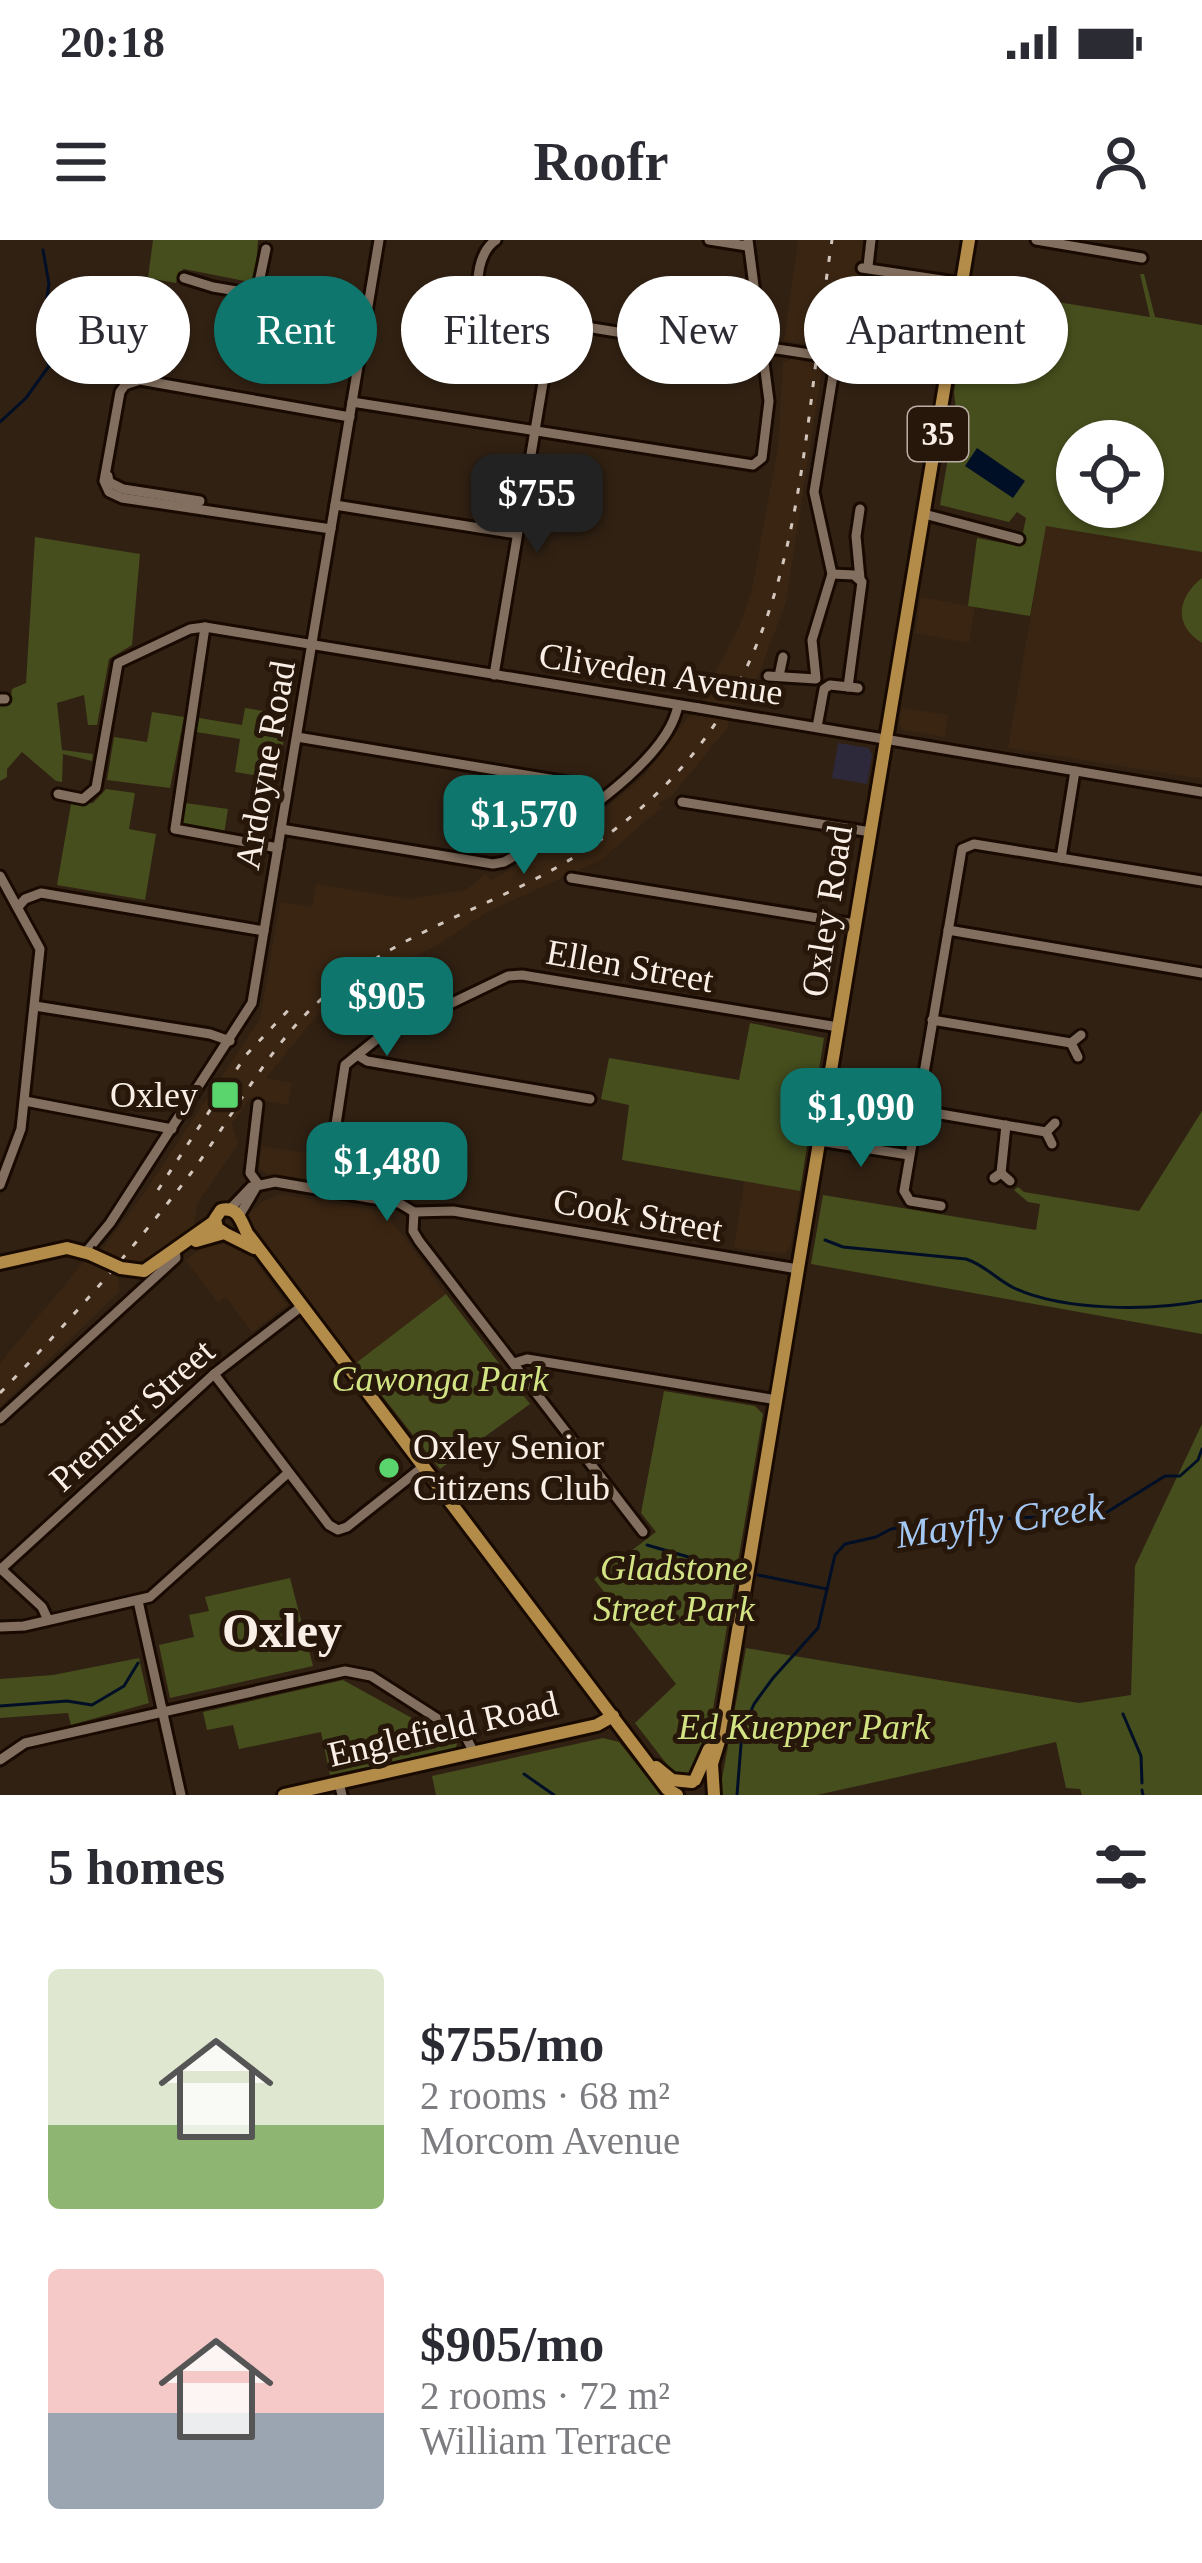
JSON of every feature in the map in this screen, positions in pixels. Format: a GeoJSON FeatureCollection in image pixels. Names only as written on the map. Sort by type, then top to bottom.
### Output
{"type":"FeatureCollection","features":[{"type":"Feature","properties":{"kind":"main road","name":"Oxley Road"},"geometry":{"type":"LineString","coordinates":[[963,276],[969,240]]}},
{"type":"Feature","properties":{"kind":"main road","name":"Oxley Road"},"geometry":{"type":"LineString","coordinates":[[712,1789],[946,384]]}},
{"type":"Feature","properties":{"kind":"main road"},"geometry":{"type":"LineString","coordinates":[[0,1263],[67,1248],[143,1271],[215,1220],[221,1210],[236,1215],[667,1789],[677,1795]]}},
{"type":"Feature","properties":{"kind":"main road"},"geometry":{"type":"LineString","coordinates":[[176,1249],[238,1228],[236,1215]]}},
{"type":"Feature","properties":{"kind":"main road"},"geometry":{"type":"LineString","coordinates":[[215,1220],[268,1261]]}},
{"type":"Feature","properties":{"kind":"main road","name":"Englefield Road"},"geometry":{"type":"LineString","coordinates":[[284,1795],[340,1789],[597,1725],[613,1716]]}},
{"type":"Feature","properties":{"kind":"main road","name":"Oxley Road"},"geometry":{"type":"LineString","coordinates":[[692,1786],[719,1733]]}},
{"type":"Feature","properties":{"kind":"main road"},"geometry":{"type":"LineString","coordinates":[[644,1757],[672,1780],[692,1786]]}},
{"type":"Feature","properties":{"kind":"main road","name":"35"},"geometry":{"type":"LineString","coordinates":[[692,1786],[712,1789]]}},
{"type":"Feature","properties":{"kind":"street","name":"Ardoyne Road"},"geometry":{"type":"LineString","coordinates":[[373,276],[379,240]]}},
{"type":"Feature","properties":{"kind":"street"},"geometry":{"type":"LineString","coordinates":[[479,276],[487,246],[496,240]]}},
{"type":"Feature","properties":{"kind":"street"},"geometry":{"type":"LineString","coordinates":[[709,240],[747,243],[752,276]]}},
{"type":"Feature","properties":{"kind":"street"},"geometry":{"type":"LineString","coordinates":[[871,240],[865,267],[920,276]]}},
{"type":"Feature","properties":{"kind":"street"},"geometry":{"type":"LineString","coordinates":[[1036,240],[1142,258]]}},
{"type":"Feature","properties":{"kind":"street"},"geometry":{"type":"LineString","coordinates":[[260,276],[266,249]]}},
{"type":"Feature","properties":{"kind":"street"},"geometry":{"type":"LineString","coordinates":[[331,529],[116,497],[105,488],[106,471],[120,392],[140,380],[350,417]]}},
{"type":"Feature","properties":{"kind":"street","name":"Ardoyne Road"},"geometry":{"type":"LineString","coordinates":[[88,1253],[252,1003],[355,384]]}},
{"type":"Feature","properties":{"kind":"street"},"geometry":{"type":"LineString","coordinates":[[494,675],[542,384]]}},
{"type":"Feature","properties":{"kind":"street"},"geometry":{"type":"LineString","coordinates":[[352,402],[745,465],[762,458],[769,418],[765,384]]}},
{"type":"Feature","properties":{"kind":"street"},"geometry":{"type":"LineString","coordinates":[[817,727],[820,684],[812,640],[832,574],[814,492],[832,384]]}},
{"type":"Feature","properties":{"kind":"street"},"geometry":{"type":"LineString","coordinates":[[179,503],[200,501]]}},
{"type":"Feature","properties":{"kind":"street"},"geometry":{"type":"LineString","coordinates":[[335,505],[517,534]]}},
{"type":"Feature","properties":{"kind":"street"},"geometry":{"type":"LineString","coordinates":[[783,657],[774,676],[853,687],[863,594],[856,536],[860,509]]}},
{"type":"Feature","properties":{"kind":"street"},"geometry":{"type":"LineString","coordinates":[[924,514],[1019,539]]}},
{"type":"Feature","properties":{"kind":"street"},"geometry":{"type":"LineString","coordinates":[[832,574],[860,579]]}},
{"type":"Feature","properties":{"kind":"street"},"geometry":{"type":"LineString","coordinates":[[58,794],[83,799],[96,788],[118,663],[190,629],[205,627],[174,826],[180,832],[278,848]]}},
{"type":"Feature","properties":{"kind":"street","name":"Cliveden Avenue"},"geometry":{"type":"LineString","coordinates":[[205,627],[1202,792]]}},
{"type":"Feature","properties":{"kind":"street"},"geometry":{"type":"LineString","coordinates":[[281,829],[493,864],[554,835],[602,797],[658,742],[673,722],[678,705]]}},
{"type":"Feature","properties":{"kind":"street"},"geometry":{"type":"LineString","coordinates":[[297,737],[586,784],[602,797]]}},
{"type":"Feature","properties":{"kind":"street"},"geometry":{"type":"LineString","coordinates":[[1061,858],[1075,771]]}},
{"type":"Feature","properties":{"kind":"street"},"geometry":{"type":"LineString","coordinates":[[682,802],[871,832]]}},
{"type":"Feature","properties":{"kind":"street"},"geometry":{"type":"LineString","coordinates":[[941,1206],[905,1197],[959,855],[967,845],[1202,881]]}},
{"type":"Feature","properties":{"kind":"street"},"geometry":{"type":"LineString","coordinates":[[0,876],[40,949],[21,1129],[0,1185]]}},
{"type":"Feature","properties":{"kind":"street"},"geometry":{"type":"LineString","coordinates":[[571,878],[855,924]]}},
{"type":"Feature","properties":{"kind":"street"},"geometry":{"type":"LineString","coordinates":[[17,907],[25,898],[41,893],[264,931]]}},
{"type":"Feature","properties":{"kind":"street"},"geometry":{"type":"LineString","coordinates":[[948,930],[1202,973]]}},
{"type":"Feature","properties":{"kind":"street","name":"Ellen Street"},"geometry":{"type":"LineString","coordinates":[[357,1055],[377,1039],[508,976],[522,974],[838,1027]]}},
{"type":"Feature","properties":{"kind":"street"},"geometry":{"type":"LineString","coordinates":[[34,1006],[230,1041]]}},
{"type":"Feature","properties":{"kind":"street"},"geometry":{"type":"LineString","coordinates":[[932,1020],[1076,1039],[1078,1058]]}},
{"type":"Feature","properties":{"kind":"street"},"geometry":{"type":"LineString","coordinates":[[326,1190],[344,1070],[357,1055],[367,1061],[590,1099]]}},
{"type":"Feature","properties":{"kind":"street"},"geometry":{"type":"LineString","coordinates":[[25,1101],[172,1129]]}},
{"type":"Feature","properties":{"kind":"street"},"geometry":{"type":"LineString","coordinates":[[236,1215],[245,1191],[258,1184],[250,1174],[258,1104]]}},
{"type":"Feature","properties":{"kind":"street"},"geometry":{"type":"LineString","coordinates":[[917,1110],[1046,1132]]}},
{"type":"Feature","properties":{"kind":"street"},"geometry":{"type":"LineString","coordinates":[[1046,1132],[1055,1123]]}},
{"type":"Feature","properties":{"kind":"street"},"geometry":{"type":"LineString","coordinates":[[1006,1125],[997,1175],[1010,1181]]}},
{"type":"Feature","properties":{"kind":"street"},"geometry":{"type":"LineString","coordinates":[[1046,1132],[1052,1144]]}},
{"type":"Feature","properties":{"kind":"street"},"geometry":{"type":"LineString","coordinates":[[820,1141],[909,1155]]}},
{"type":"Feature","properties":{"kind":"street","name":"Cook Street"},"geometry":{"type":"LineString","coordinates":[[258,1184],[283,1182],[399,1203],[414,1212],[453,1211],[798,1269]]}},
{"type":"Feature","properties":{"kind":"street"},"geometry":{"type":"LineString","coordinates":[[414,1212],[413,1231],[419,1241],[643,1532]]}},
{"type":"Feature","properties":{"kind":"street"},"geometry":{"type":"LineString","coordinates":[[0,1419],[176,1258],[176,1249]]}},
{"type":"Feature","properties":{"kind":"street","name":"Premier Street"},"geometry":{"type":"LineString","coordinates":[[0,1569],[214,1374],[302,1306]]}},
{"type":"Feature","properties":{"kind":"street"},"geometry":{"type":"LineString","coordinates":[[514,1363],[526,1359],[777,1400]]}},
{"type":"Feature","properties":{"kind":"street"},"geometry":{"type":"LineString","coordinates":[[214,1374],[329,1525],[338,1529],[347,1527],[424,1466]]}},
{"type":"Feature","properties":{"kind":"street"},"geometry":{"type":"LineString","coordinates":[[0,1628],[138,1601],[158,1591],[288,1472]]}},
{"type":"Feature","properties":{"kind":"street"},"geometry":{"type":"LineString","coordinates":[[0,1569],[28,1592],[48,1620]]}},
{"type":"Feature","properties":{"kind":"street"},"geometry":{"type":"LineString","coordinates":[[138,1601],[182,1795]]}},
{"type":"Feature","properties":{"kind":"street"},"geometry":{"type":"LineString","coordinates":[[0,1760],[25,1743],[304,1678],[360,1672],[466,1738],[474,1753]]}},
{"type":"Feature","properties":{"kind":"shaded area"},"geometry":{"type":"Polygon","coordinates":[[[798,240],[866,240],[858,276],[804,276],[804,344],[784,341],[798,240]]]}},
{"type":"Feature","properties":{"kind":"shaded area"},"geometry":{"type":"Polygon","coordinates":[[[795,357],[804,359],[804,384],[820,384],[786,602],[743,705],[707,703],[702,697],[739,627],[752,589],[778,447],[783,363],[795,357]]]}},
{"type":"Feature","properties":{"kind":"shaded area"},"geometry":{"type":"Polygon","coordinates":[[[1046,526],[1202,552],[1202,779],[1008,748],[1046,526]]]}},
{"type":"Feature","properties":{"kind":"shaded area"},"geometry":{"type":"Polygon","coordinates":[[[921,597],[975,607],[969,643],[915,633],[921,597]]]}},
{"type":"Feature","properties":{"kind":"shaded area"},"geometry":{"type":"Polygon","coordinates":[[[902,708],[948,715],[945,737],[904,730],[899,725],[902,708]]]}},
{"type":"Feature","properties":{"kind":"shaded area"},"geometry":{"type":"Polygon","coordinates":[[[698,713],[727,718],[729,726],[671,797],[659,803],[662,807],[601,860],[487,912],[441,943],[340,995],[266,1078],[292,1083],[288,1105],[250,1098],[232,1124],[238,1144],[197,1204],[194,1226],[146,1262],[127,1264],[100,1252],[260,1019],[280,902],[312,907],[316,884],[408,899],[466,890],[485,874],[491,880],[579,831],[644,776],[688,717],[698,713]]]}},
{"type":"Feature","properties":{"kind":"shaded area"},"geometry":{"type":"Polygon","coordinates":[[[838,743],[869,748],[867,784],[832,778],[838,743]]]}},
{"type":"Feature","properties":{"kind":"shaded area"},"geometry":{"type":"Polygon","coordinates":[[[262,1146],[318,1155],[314,1181],[265,1173],[259,1168],[262,1146]]]}},
{"type":"Feature","properties":{"kind":"shaded area"},"geometry":{"type":"Polygon","coordinates":[[[744,1182],[800,1191],[791,1245],[785,1254],[734,1248],[744,1182]]]}},
{"type":"Feature","properties":{"kind":"shaded area"},"geometry":{"type":"Polygon","coordinates":[[[281,1194],[376,1210],[389,1217],[446,1294],[356,1363],[248,1222],[247,1216],[260,1203],[281,1194]]]}},
{"type":"Feature","properties":{"kind":"shaded area"},"geometry":{"type":"Polygon","coordinates":[[[229,1243],[251,1255],[287,1305],[252,1332],[226,1297],[218,1302],[185,1260],[206,1245],[229,1243]]]}},
{"type":"Feature","properties":{"kind":"shaded area"},"geometry":{"type":"Polygon","coordinates":[[[87,1258],[117,1272],[120,1291],[0,1407],[0,1363],[87,1258]]]}},
{"type":"Feature","properties":{"kind":"green space"},"geometry":{"type":"Polygon","coordinates":[[[153,240],[258,240],[255,276],[184,269],[177,276],[148,276],[153,240]]]}},
{"type":"Feature","properties":{"kind":"green space"},"geometry":{"type":"Polygon","coordinates":[[[1140,274],[1144,274],[1155,317],[1202,325],[1202,552],[1058,528],[1164,528],[1164,420],[1056,420],[1056,528],[1046,526],[1030,616],[968,606],[977,538],[1020,546],[1026,518],[1017,512],[1009,522],[940,505],[956,411],[955,384],[1068,384],[1068,304],[1150,317],[1140,274]]]}},
{"type":"Feature","properties":{"kind":"green space"},"geometry":{"type":"Polygon","coordinates":[[[35,537],[140,554],[132,645],[109,659],[97,725],[88,725],[84,695],[57,703],[62,750],[93,754],[92,761],[63,754],[62,782],[22,752],[0,781],[0,704],[12,689],[26,683],[35,537]]]}},
{"type":"Feature","properties":{"kind":"green space"},"geometry":{"type":"Polygon","coordinates":[[[1202,578],[1202,643],[1186,628],[1182,611],[1187,594],[1202,578]]]}},
{"type":"Feature","properties":{"kind":"green space"},"geometry":{"type":"Polygon","coordinates":[[[245,708],[288,715],[277,779],[235,772],[240,739],[196,732],[199,718],[242,725],[245,708]]]}},
{"type":"Feature","properties":{"kind":"green space"},"geometry":{"type":"Polygon","coordinates":[[[152,712],[184,717],[170,788],[107,780],[114,737],[147,742],[152,712]]]}},
{"type":"Feature","properties":{"kind":"green space"},"geometry":{"type":"Polygon","coordinates":[[[106,789],[135,793],[129,829],[156,834],[145,900],[57,885],[71,804],[93,803],[106,789]]]}},
{"type":"Feature","properties":{"kind":"green space"},"geometry":{"type":"Polygon","coordinates":[[[185,803],[228,809],[224,834],[181,827],[185,803]]]}},
{"type":"Feature","properties":{"kind":"green space"},"geometry":{"type":"Polygon","coordinates":[[[750,1023],[824,1038],[800,1191],[622,1160],[629,1105],[601,1099],[609,1058],[739,1080],[750,1023]]]}},
{"type":"Feature","properties":{"kind":"green space"},"geometry":{"type":"Polygon","coordinates":[[[1202,1111],[1202,1334],[811,1264],[823,1195],[1036,1230],[1040,1204],[1028,1202],[1014,1190],[1018,1187],[1024,1192],[1139,1211],[1202,1111]]]}},
{"type":"Feature","properties":{"kind":"green space","name":"Cawonga Park"},"geometry":{"type":"Polygon","coordinates":[[[446,1294],[530,1404],[440,1469],[356,1363],[446,1294]]]}},
{"type":"Feature","properties":{"kind":"green space","name":"Gladstone Street Park"},"geometry":{"type":"Polygon","coordinates":[[[664,1391],[755,1406],[763,1414],[710,1727],[687,1776],[676,1776],[635,1723],[676,1684],[594,1579],[656,1532],[641,1513],[664,1391]]]}},
{"type":"Feature","properties":{"kind":"green space","name":"Ed Kuepper Park"},"geometry":{"type":"Polygon","coordinates":[[[1202,1424],[1202,1795],[1082,1795],[1080,1789],[1066,1788],[1056,1742],[817,1795],[719,1795],[746,1648],[1079,1703],[1131,1695],[1135,1566],[1202,1424]]]}},
{"type":"Feature","properties":{"kind":"green space"},"geometry":{"type":"Polygon","coordinates":[[[290,1578],[313,1666],[170,1698],[159,1645],[194,1637],[189,1615],[209,1611],[205,1597],[290,1578]]]}},
{"type":"Feature","properties":{"kind":"green space"},"geometry":{"type":"Polygon","coordinates":[[[139,1658],[149,1703],[71,1725],[68,1713],[0,1718],[0,1679],[53,1675],[139,1658]]]}},
{"type":"Feature","properties":{"kind":"green space"},"geometry":{"type":"Polygon","coordinates":[[[343,1680],[457,1743],[456,1748],[330,1775],[321,1732],[239,1749],[233,1725],[207,1730],[203,1712],[343,1680]]]}},
{"type":"Feature","properties":{"kind":"green space"},"geometry":{"type":"Polygon","coordinates":[[[603,1738],[619,1742],[661,1795],[436,1795],[432,1776],[603,1738]]]}},
{"type":"Feature","properties":{"kind":"water"},"geometry":{"type":"Polygon","coordinates":[[[977,448],[1025,481],[1013,498],[965,466],[977,448]]]}},
{"type":"Feature","properties":{"kind":"waterway"},"geometry":{"type":"LineString","coordinates":[[0,422],[26,398],[49,366],[40,343],[49,284],[43,250]]}},
{"type":"Feature","properties":{"kind":"waterway"},"geometry":{"type":"LineString","coordinates":[[825,1240],[843,1247],[966,1259],[1014,1288],[1081,1305],[1133,1307],[1202,1301]]}},
{"type":"Feature","properties":{"kind":"waterway","name":"Mayfly Creek"},"geometry":{"type":"LineString","coordinates":[[737,1795],[742,1732],[754,1704],[818,1628],[835,1555],[845,1544],[891,1529],[951,1521],[1104,1514],[1165,1476],[1180,1476],[1198,1460],[1202,1449]]}},
{"type":"Feature","properties":{"kind":"waterway"},"geometry":{"type":"LineString","coordinates":[[647,1545],[737,1571]]}},
{"type":"Feature","properties":{"kind":"waterway"},"geometry":{"type":"LineString","coordinates":[[758,1575],[827,1589]]}},
{"type":"Feature","properties":{"kind":"waterway"},"geometry":{"type":"LineString","coordinates":[[0,1706],[67,1701],[92,1705],[124,1686],[138,1663]]}},
{"type":"Feature","properties":{"kind":"waterway"},"geometry":{"type":"LineString","coordinates":[[1123,1714],[1141,1756],[1142,1783]]}},
{"type":"Feature","properties":{"kind":"waterway"},"geometry":{"type":"LineString","coordinates":[[524,1774],[554,1795]]}},
{"type":"Feature","properties":{"kind":"waterway"},"geometry":{"type":"LineString","coordinates":[[1142,1790],[1143,1795]]}},
{"type":"Feature","properties":{"kind":"railway"},"geometry":{"type":"LineString","coordinates":[[0,1393],[163,1209],[278,1046],[314,1006],[404,942],[566,862],[646,804],[705,739],[747,667],[776,589],[809,421],[832,240]]}},
{"type":"Feature","properties":{"kind":"railway"},"geometry":{"type":"LineString","coordinates":[[158,1190],[246,1055],[296,1002]]}},
{"type":"Feature","properties":{"kind":"place","name":"Oxley"},"geometry":{"type":"Point","coordinates":[225,1095]}},
{"type":"Feature","properties":{"kind":"place","name":"Oxley Senior Citizens Club"},"geometry":{"type":"Point","coordinates":[389,1468]}},
{"type":"Feature","properties":{"kind":"district","name":"Oxley"},"geometry":{"type":"Point","coordinates":[282,1630]}}]}
